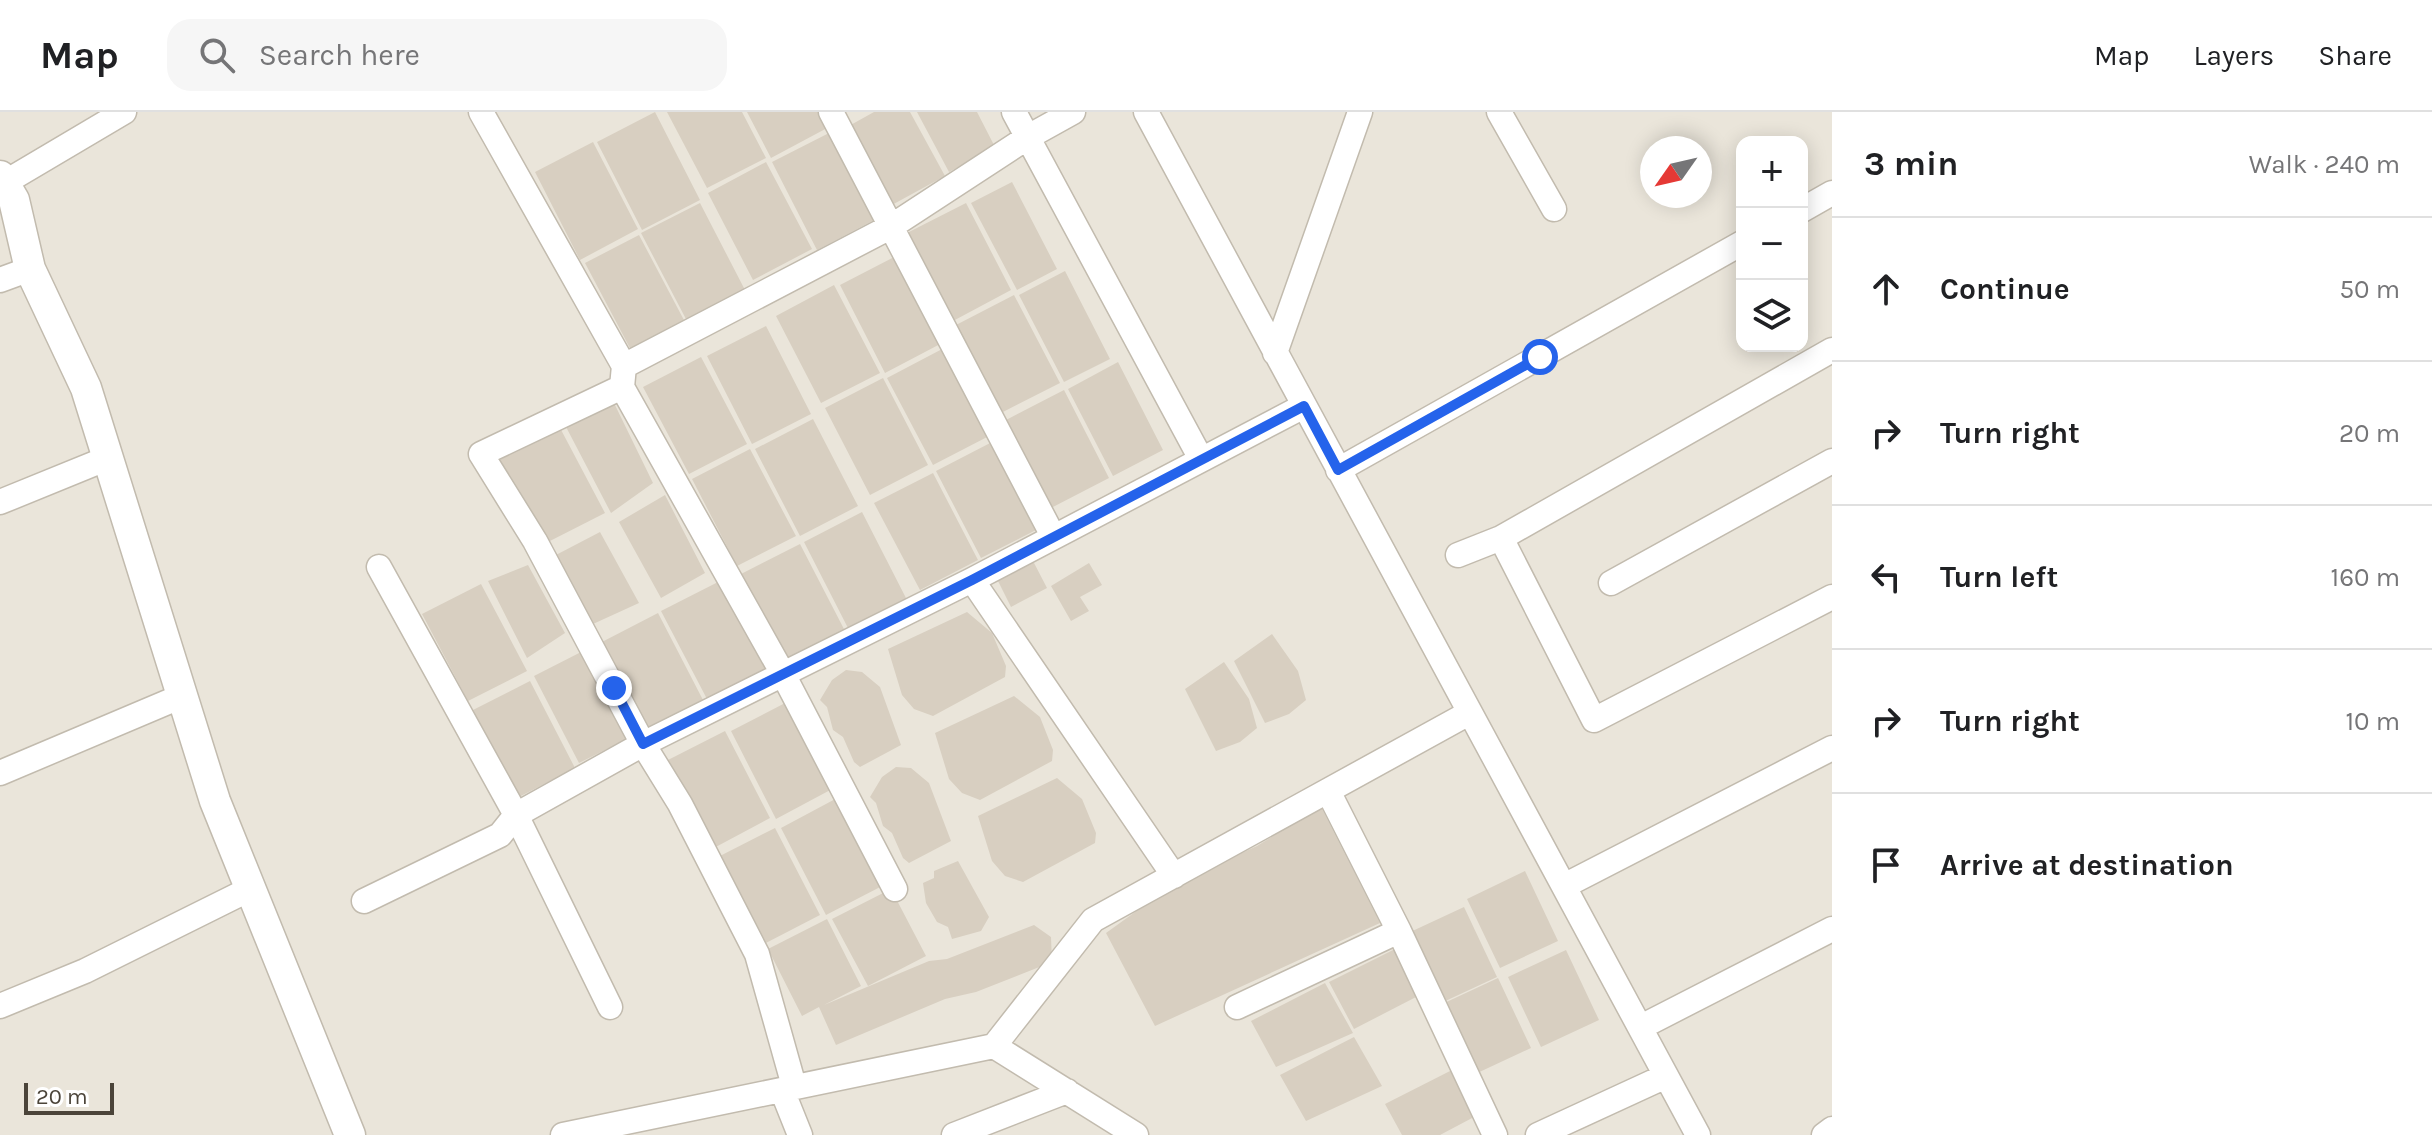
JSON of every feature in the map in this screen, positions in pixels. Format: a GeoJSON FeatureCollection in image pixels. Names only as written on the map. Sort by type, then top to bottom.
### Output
{"type":"FeatureCollection","features":[{"type":"Feature","properties":{"kind":"street"},"geometry":{"type":"LineString","coordinates":[[124,112],[2,179],[14,200],[30,269],[86,388],[215,801],[350,1135]]}},
{"type":"Feature","properties":{"kind":"street"},"geometry":{"type":"LineString","coordinates":[[481,112],[895,889]]}},
{"type":"Feature","properties":{"kind":"street"},"geometry":{"type":"LineString","coordinates":[[831,112],[1053,536]]}},
{"type":"Feature","properties":{"kind":"street"},"geometry":{"type":"LineString","coordinates":[[1014,112],[1201,459]]}},
{"type":"Feature","properties":{"kind":"street"},"geometry":{"type":"LineString","coordinates":[[800,1135],[757,954],[680,804],[643,744],[535,541],[481,454],[892,226],[1028,137],[1073,112]]}},
{"type":"Feature","properties":{"kind":"street"},"geometry":{"type":"LineString","coordinates":[[1146,112],[1698,1135]]}},
{"type":"Feature","properties":{"kind":"street"},"geometry":{"type":"LineString","coordinates":[[1275,353],[1360,112]]}},
{"type":"Feature","properties":{"kind":"street"},"geometry":{"type":"LineString","coordinates":[[1499,112],[1554,209]]}},
{"type":"Feature","properties":{"kind":"street"},"geometry":{"type":"LineString","coordinates":[[1806,208],[1832,193]]}},
{"type":"Feature","properties":{"kind":"street"},"geometry":{"type":"LineString","coordinates":[[1338,470],[1736,246]]}},
{"type":"Feature","properties":{"kind":"street"},"geometry":{"type":"LineString","coordinates":[[0,280],[30,269]]}},
{"type":"Feature","properties":{"kind":"street"},"geometry":{"type":"LineString","coordinates":[[1458,555],[1501,538],[1832,350]]}},
{"type":"Feature","properties":{"kind":"street"},"geometry":{"type":"LineString","coordinates":[[364,901],[500,835],[516,815],[643,744],[972,580],[1304,406]]}},
{"type":"Feature","properties":{"kind":"street"},"geometry":{"type":"LineString","coordinates":[[0,502],[108,458]]}},
{"type":"Feature","properties":{"kind":"street"},"geometry":{"type":"LineString","coordinates":[[1611,583],[1832,461]]}},
{"type":"Feature","properties":{"kind":"street"},"geometry":{"type":"LineString","coordinates":[[1501,538],[1594,720],[1832,597]]}},
{"type":"Feature","properties":{"kind":"street"},"geometry":{"type":"LineString","coordinates":[[379,567],[516,815],[610,1007]]}},
{"type":"Feature","properties":{"kind":"street"},"geometry":{"type":"LineString","coordinates":[[972,580],[1174,876]]}},
{"type":"Feature","properties":{"kind":"street"},"geometry":{"type":"LineString","coordinates":[[0,773],[182,696]]}},
{"type":"Feature","properties":{"kind":"street"},"geometry":{"type":"LineString","coordinates":[[563,1135],[593,1132],[994,1046],[1093,920],[1469,713]]}},
{"type":"Feature","properties":{"kind":"street"},"geometry":{"type":"LineString","coordinates":[[1564,886],[1832,748]]}},
{"type":"Feature","properties":{"kind":"street"},"geometry":{"type":"LineString","coordinates":[[1328,791],[1399,931],[1495,1135]]}},
{"type":"Feature","properties":{"kind":"street"},"geometry":{"type":"LineString","coordinates":[[0,1006],[85,971],[250,889]]}},
{"type":"Feature","properties":{"kind":"street"},"geometry":{"type":"LineString","coordinates":[[1641,1027],[1832,929]]}},
{"type":"Feature","properties":{"kind":"street"},"geometry":{"type":"LineString","coordinates":[[1237,1007],[1399,931]]}},
{"type":"Feature","properties":{"kind":"street"},"geometry":{"type":"LineString","coordinates":[[994,1046],[1136,1135]]}},
{"type":"Feature","properties":{"kind":"street"},"geometry":{"type":"LineString","coordinates":[[1538,1135],[1666,1076]]}},
{"type":"Feature","properties":{"kind":"street"},"geometry":{"type":"LineString","coordinates":[[954,1135],[1067,1091]]}},
{"type":"Feature","properties":{"kind":"street"},"geometry":{"type":"LineString","coordinates":[[1824,1135],[1832,1129]]}},
{"type":"Feature","properties":{"kind":"shaded area"},"geometry":{"type":"Polygon","coordinates":[[[0,112],[1832,112],[1832,1135],[0,1135],[0,112]]]}},
{"type":"Feature","properties":{"kind":"building"},"geometry":{"type":"Polygon","coordinates":[[[655,112],[700,200],[642,230],[597,142],[655,112]]]}},
{"type":"Feature","properties":{"kind":"building"},"geometry":{"type":"Polygon","coordinates":[[[667,112],[742,112],[766,158],[707,188],[667,112]]]}},
{"type":"Feature","properties":{"kind":"building"},"geometry":{"type":"Polygon","coordinates":[[[747,112],[821,112],[829,127],[771,158],[747,112]]]}},
{"type":"Feature","properties":{"kind":"building"},"geometry":{"type":"Polygon","coordinates":[[[874,112],[910,112],[945,176],[890,206],[847,127],[874,112]]]}},
{"type":"Feature","properties":{"kind":"building"},"geometry":{"type":"Polygon","coordinates":[[[917,112],[977,112],[995,147],[949,172],[917,112]]]}},
{"type":"Feature","properties":{"kind":"building"},"geometry":{"type":"Polygon","coordinates":[[[831,132],[876,219],[817,250],[772,162],[831,132]]]}},
{"type":"Feature","properties":{"kind":"building"},"geometry":{"type":"Polygon","coordinates":[[[593,142],[638,229],[580,260],[535,172],[593,142]]]}},
{"type":"Feature","properties":{"kind":"building"},"geometry":{"type":"Polygon","coordinates":[[[766,162],[812,249],[753,280],[708,193],[766,162]]]}},
{"type":"Feature","properties":{"kind":"building"},"geometry":{"type":"Polygon","coordinates":[[[1012,182],[1057,269],[1017,290],[971,203],[1012,182]]]}},
{"type":"Feature","properties":{"kind":"building"},"geometry":{"type":"Polygon","coordinates":[[[700,203],[745,290],[687,321],[641,233],[700,203]]]}},
{"type":"Feature","properties":{"kind":"building"},"geometry":{"type":"Polygon","coordinates":[[[966,203],[1011,290],[953,321],[907,233],[966,203]]]}},
{"type":"Feature","properties":{"kind":"building"},"geometry":{"type":"Polygon","coordinates":[[[639,235],[685,322],[631,350],[585,263],[639,235]]]}},
{"type":"Feature","properties":{"kind":"building"},"geometry":{"type":"Polygon","coordinates":[[[898,255],[944,342],[885,373],[840,285],[898,255]]]}},
{"type":"Feature","properties":{"kind":"building"},"geometry":{"type":"Polygon","coordinates":[[[1065,271],[1110,359],[1064,382],[1019,295],[1065,271]]]}},
{"type":"Feature","properties":{"kind":"building"},"geometry":{"type":"Polygon","coordinates":[[[834,285],[880,373],[821,403],[776,316],[834,285]]]}},
{"type":"Feature","properties":{"kind":"building"},"geometry":{"type":"Polygon","coordinates":[[[1014,295],[1060,383],[1001,413],[956,325],[1014,295]]]}},
{"type":"Feature","properties":{"kind":"building"},"geometry":{"type":"Polygon","coordinates":[[[766,326],[811,414],[752,444],[707,356],[766,326]]]}},
{"type":"Feature","properties":{"kind":"building"},"geometry":{"type":"Polygon","coordinates":[[[946,347],[991,435],[933,465],[887,378],[946,347]]]}},
{"type":"Feature","properties":{"kind":"building"},"geometry":{"type":"Polygon","coordinates":[[[701,357],[747,444],[689,474],[643,387],[701,357]]]}},
{"type":"Feature","properties":{"kind":"building"},"geometry":{"type":"Polygon","coordinates":[[[1118,362],[1163,450],[1113,476],[1068,389],[1118,362]]]}},
{"type":"Feature","properties":{"kind":"building"},"geometry":{"type":"Polygon","coordinates":[[[883,378],[928,465],[870,495],[825,408],[883,378]]]}},
{"type":"Feature","properties":{"kind":"building"},"geometry":{"type":"Polygon","coordinates":[[[1064,390],[1109,478],[1051,508],[1006,420],[1064,390]]]}},
{"type":"Feature","properties":{"kind":"building"},"geometry":{"type":"Polygon","coordinates":[[[614,403],[653,483],[611,513],[565,425],[614,403]]]}},
{"type":"Feature","properties":{"kind":"building"},"geometry":{"type":"Polygon","coordinates":[[[813,419],[858,506],[800,536],[755,449],[813,419]]]}},
{"type":"Feature","properties":{"kind":"building"},"geometry":{"type":"Polygon","coordinates":[[[559,426],[605,513],[546,543],[498,461],[559,426]]]}},
{"type":"Feature","properties":{"kind":"building"},"geometry":{"type":"Polygon","coordinates":[[[994,441],[1040,528],[981,558],[936,471],[994,441]]]}},
{"type":"Feature","properties":{"kind":"building"},"geometry":{"type":"Polygon","coordinates":[[[750,449],[796,536],[737,566],[692,479],[750,449]]]}},
{"type":"Feature","properties":{"kind":"building"},"geometry":{"type":"Polygon","coordinates":[[[933,473],[978,560],[920,590],[874,503],[933,473]]]}},
{"type":"Feature","properties":{"kind":"building"},"geometry":{"type":"Polygon","coordinates":[[[665,495],[705,573],[661,598],[619,522],[665,495]]]}},
{"type":"Feature","properties":{"kind":"building"},"geometry":{"type":"Polygon","coordinates":[[[862,512],[907,600],[849,630],[804,542],[862,512]]]}},
{"type":"Feature","properties":{"kind":"building"},"geometry":{"type":"Polygon","coordinates":[[[600,532],[639,603],[593,624],[554,556],[600,532]]]}},
{"type":"Feature","properties":{"kind":"building"},"geometry":{"type":"Polygon","coordinates":[[[800,544],[845,631],[787,662],[741,574],[800,544]]]}},
{"type":"Feature","properties":{"kind":"building"},"geometry":{"type":"Polygon","coordinates":[[[1033,561],[1047,588],[1011,607],[997,579],[1033,561]]]}},
{"type":"Feature","properties":{"kind":"building"},"geometry":{"type":"Polygon","coordinates":[[[1089,563],[1102,585],[1080,597],[1089,611],[1071,621],[1051,586],[1089,563]]]}},
{"type":"Feature","properties":{"kind":"building"},"geometry":{"type":"Polygon","coordinates":[[[528,565],[565,633],[527,658],[488,581],[528,565]]]}},
{"type":"Feature","properties":{"kind":"building"},"geometry":{"type":"Polygon","coordinates":[[[720,581],[765,669],[707,699],[661,611],[720,581]]]}},
{"type":"Feature","properties":{"kind":"building"},"geometry":{"type":"Polygon","coordinates":[[[481,584],[527,671],[468,701],[422,614],[481,584]]]}},
{"type":"Feature","properties":{"kind":"building"},"geometry":{"type":"Polygon","coordinates":[[[967,612],[992,633],[1006,666],[1005,677],[933,716],[914,709],[902,695],[888,649],[967,612]]]}},
{"type":"Feature","properties":{"kind":"building"},"geometry":{"type":"Polygon","coordinates":[[[658,613],[703,700],[645,730],[600,643],[658,613]]]}},
{"type":"Feature","properties":{"kind":"building"},"geometry":{"type":"Polygon","coordinates":[[[1272,634],[1298,671],[1306,700],[1289,714],[1265,723],[1234,661],[1272,634]]]}},
{"type":"Feature","properties":{"kind":"building"},"geometry":{"type":"Polygon","coordinates":[[[585,650],[631,737],[579,763],[534,676],[585,650]]]}},
{"type":"Feature","properties":{"kind":"building"},"geometry":{"type":"Polygon","coordinates":[[[1224,662],[1249,699],[1257,728],[1240,742],[1216,751],[1185,689],[1224,662]]]}},
{"type":"Feature","properties":{"kind":"building"},"geometry":{"type":"Polygon","coordinates":[[[846,670],[862,672],[880,687],[901,745],[860,767],[854,762],[843,737],[833,730],[827,707],[820,700],[832,680],[846,670]]]}},
{"type":"Feature","properties":{"kind":"building"},"geometry":{"type":"Polygon","coordinates":[[[530,681],[575,768],[517,798],[471,711],[530,681]]]}},
{"type":"Feature","properties":{"kind":"building"},"geometry":{"type":"Polygon","coordinates":[[[1014,696],[1040,717],[1053,750],[1052,761],[980,800],[962,793],[949,779],[935,733],[1014,696]]]}},
{"type":"Feature","properties":{"kind":"building"},"geometry":{"type":"Polygon","coordinates":[[[789,701],[834,788],[776,819],[731,731],[789,701]]]}},
{"type":"Feature","properties":{"kind":"building"},"geometry":{"type":"Polygon","coordinates":[[[725,731],[770,818],[712,849],[666,761],[725,731]]]}},
{"type":"Feature","properties":{"kind":"building"},"geometry":{"type":"Polygon","coordinates":[[[896,767],[911,768],[929,783],[951,841],[909,863],[903,858],[892,833],[883,826],[876,803],[870,797],[882,777],[896,767]]]}},
{"type":"Feature","properties":{"kind":"building"},"geometry":{"type":"Polygon","coordinates":[[[1057,778],[1082,799],[1096,833],[1095,843],[1023,882],[1005,876],[992,861],[978,816],[1057,778]]]}},
{"type":"Feature","properties":{"kind":"building"},"geometry":{"type":"Polygon","coordinates":[[[839,797],[884,885],[826,915],[781,828],[839,797]]]}},
{"type":"Feature","properties":{"kind":"building"},"geometry":{"type":"Polygon","coordinates":[[[1321,807],[1380,923],[1155,1026],[1106,933],[1174,884],[1257,846],[1321,807]]]}},
{"type":"Feature","properties":{"kind":"building"},"geometry":{"type":"Polygon","coordinates":[[[775,828],[820,915],[762,945],[716,858],[775,828]]]}},
{"type":"Feature","properties":{"kind":"building"},"geometry":{"type":"Polygon","coordinates":[[[958,861],[989,917],[981,931],[952,939],[948,927],[937,922],[926,903],[923,883],[934,878],[934,871],[958,861]]]}},
{"type":"Feature","properties":{"kind":"building"},"geometry":{"type":"Polygon","coordinates":[[[1525,871],[1558,941],[1500,968],[1467,899],[1525,871]]]}},
{"type":"Feature","properties":{"kind":"building"},"geometry":{"type":"Polygon","coordinates":[[[891,889],[926,956],[868,986],[832,919],[891,889]]]}},
{"type":"Feature","properties":{"kind":"building"},"geometry":{"type":"Polygon","coordinates":[[[1464,907],[1497,977],[1439,1004],[1406,934],[1464,907]]]}},
{"type":"Feature","properties":{"kind":"building"},"geometry":{"type":"Polygon","coordinates":[[[827,919],[861,986],[824,1005],[929,961],[947,959],[1034,925],[1051,937],[1052,962],[976,992],[945,999],[836,1045],[819,1007],[802,1016],[768,949],[827,919]]]}},
{"type":"Feature","properties":{"kind":"building"},"geometry":{"type":"Polygon","coordinates":[[[1395,949],[1418,996],[1354,1029],[1329,982],[1395,949]]]}},
{"type":"Feature","properties":{"kind":"building"},"geometry":{"type":"Polygon","coordinates":[[[1566,950],[1599,1020],[1541,1047],[1508,977],[1566,950]]]}},
{"type":"Feature","properties":{"kind":"building"},"geometry":{"type":"Polygon","coordinates":[[[1498,978],[1531,1048],[1473,1075],[1440,1005],[1498,978]]]}},
{"type":"Feature","properties":{"kind":"building"},"geometry":{"type":"Polygon","coordinates":[[[1325,983],[1353,1033],[1276,1067],[1251,1021],[1325,983]]]}},
{"type":"Feature","properties":{"kind":"building"},"geometry":{"type":"Polygon","coordinates":[[[1354,1037],[1382,1086],[1306,1121],[1280,1075],[1354,1037]]]}},
{"type":"Feature","properties":{"kind":"building"},"geometry":{"type":"Polygon","coordinates":[[[1452,1070],[1474,1117],[1440,1135],[1402,1135],[1385,1104],[1452,1070]]]}},
{"type":"Feature","properties":{"kind":"route"},"geometry":{"type":"LineString","coordinates":[[614,688],[643,744],[972,580],[1304,406],[1338,470],[1540,357]]}}]}
